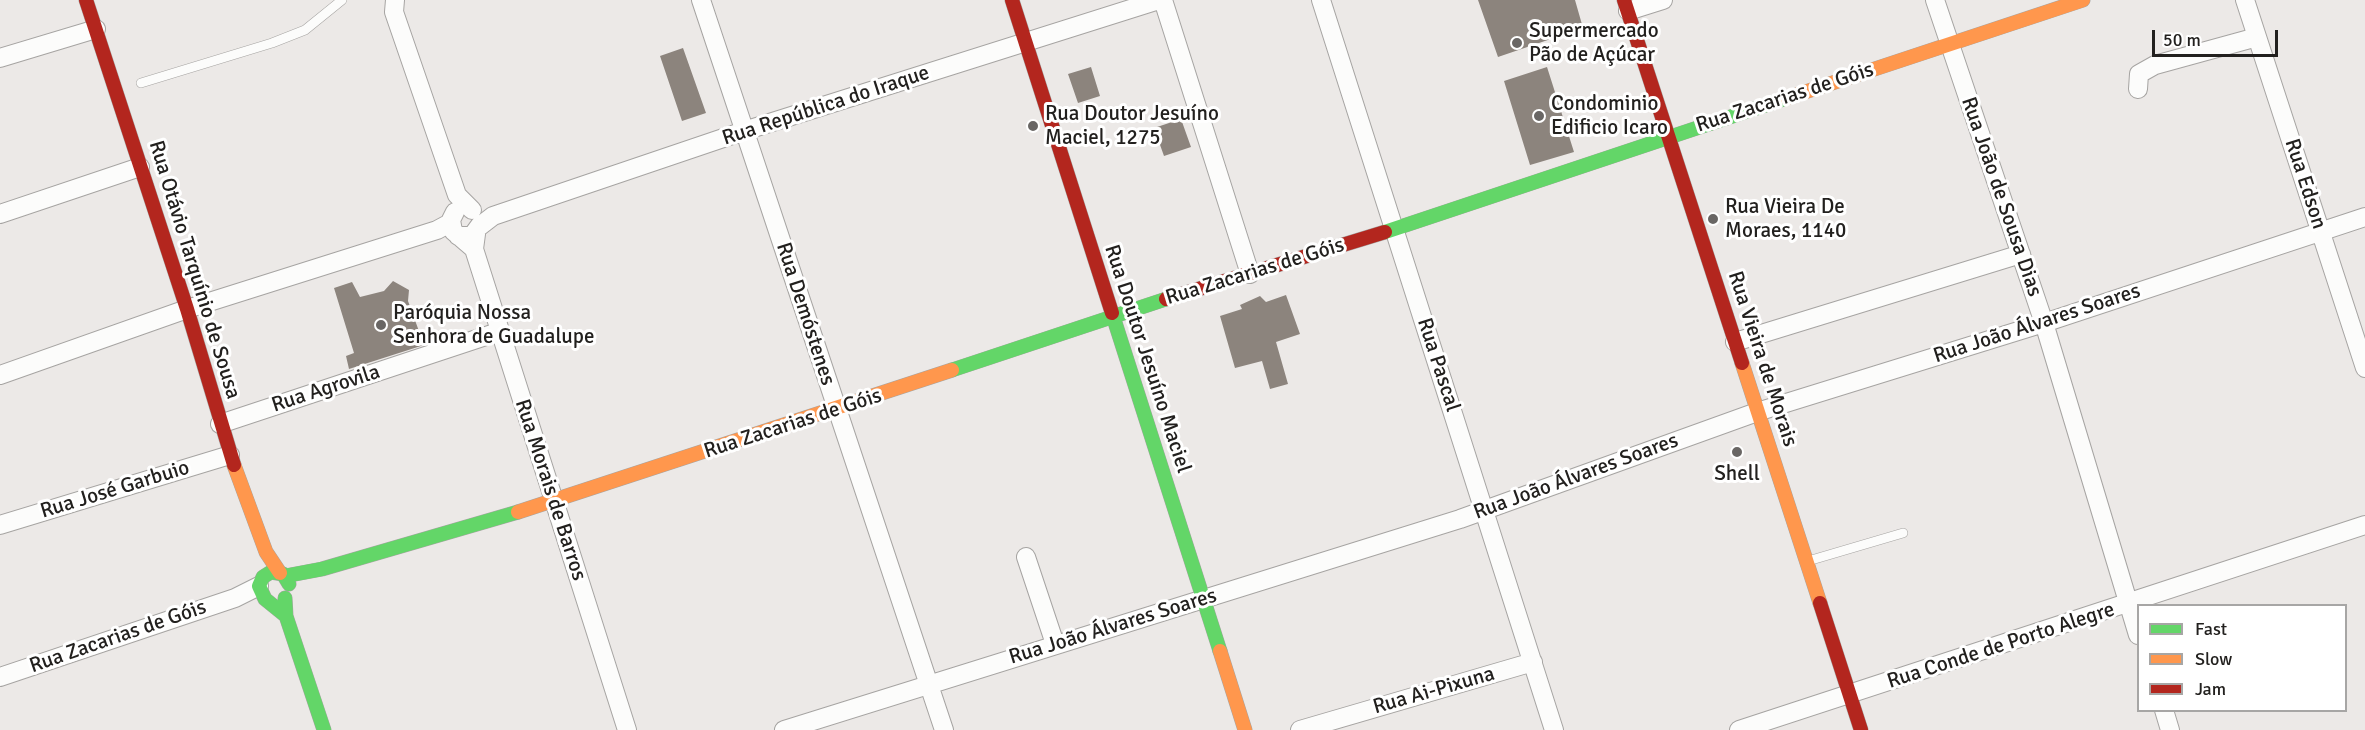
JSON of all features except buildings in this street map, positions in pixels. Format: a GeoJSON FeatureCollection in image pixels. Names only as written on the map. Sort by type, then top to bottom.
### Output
{"type":"FeatureCollection","features":[{"type":"Feature","properties":{"kind":"street","name":"Rua Otávio Tarquínio de Sousa"},"geometry":{"type":"LineString","coordinates":[[86,0],[187,309],[230,455],[266,552],[275,588],[324,730]]}},
{"type":"Feature","properties":{"kind":"street","name":"Rua Demóstenes"},"geometry":{"type":"LineString","coordinates":[[701,0],[944,730]]}},
{"type":"Feature","properties":{"kind":"street","name":"Rua Doutor Jesuíno Maciel"},"geometry":{"type":"LineString","coordinates":[[1012,0],[1245,730]]}},
{"type":"Feature","properties":{"kind":"street"},"geometry":{"type":"LineString","coordinates":[[1161,0],[1250,274]]}},
{"type":"Feature","properties":{"kind":"street","name":"Rua República do Iraque"},"geometry":{"type":"LineString","coordinates":[[0,375],[187,309],[466,226],[744,131],[1161,0]]}},
{"type":"Feature","properties":{"kind":"street","name":"Rua Pascal"},"geometry":{"type":"LineString","coordinates":[[1321,0],[1554,730]]}},
{"type":"Feature","properties":{"kind":"street"},"geometry":{"type":"LineString","coordinates":[[1626,6],[1663,0]]}},
{"type":"Feature","properties":{"kind":"street","name":"Rua João de Sousa Dias"},"geometry":{"type":"LineString","coordinates":[[1935,0],[2044,323],[2137,629]]}},
{"type":"Feature","properties":{"kind":"street","name":"Rua Zacarias de Góis"},"geometry":{"type":"LineString","coordinates":[[0,677],[235,598],[275,588],[322,569],[554,502],[836,410],[1111,316],[1394,228],[2083,0]]}},
{"type":"Feature","properties":{"kind":"street","name":"Rua Edson"},"geometry":{"type":"LineString","coordinates":[[2245,0],[2365,368]]}},
{"type":"Feature","properties":{"kind":"street"},"geometry":{"type":"LineString","coordinates":[[395,6],[466,226]]}},
{"type":"Feature","properties":{"kind":"street","name":"Rua Vieira de Morais"},"geometry":{"type":"LineString","coordinates":[[1626,6],[1861,730]]}},
{"type":"Feature","properties":{"kind":"street"},"geometry":{"type":"LineString","coordinates":[[0,58],[96,29]]}},
{"type":"Feature","properties":{"kind":"street"},"geometry":{"type":"LineString","coordinates":[[2138,89],[2139,74],[2154,65],[2257,37]]}},
{"type":"Feature","properties":{"kind":"street"},"geometry":{"type":"LineString","coordinates":[[0,214],[140,167]]}},
{"type":"Feature","properties":{"kind":"street","name":"Rua João Álvares Soares"},"geometry":{"type":"LineString","coordinates":[[784,730],[1485,510],[1757,412],[2044,323],[2365,217]]}},
{"type":"Feature","properties":{"kind":"street","name":"Rua Morais de Barros"},"geometry":{"type":"LineString","coordinates":[[466,226],[627,730]]}},
{"type":"Feature","properties":{"kind":"street"},"geometry":{"type":"LineString","coordinates":[[1735,342],[2020,254]]}},
{"type":"Feature","properties":{"kind":"street","name":"Rua Agrovila"},"geometry":{"type":"LineString","coordinates":[[220,424],[501,331]]}},
{"type":"Feature","properties":{"kind":"street","name":"Rua José Garbuio"},"geometry":{"type":"LineString","coordinates":[[0,525],[230,455]]}},
{"type":"Feature","properties":{"kind":"street","name":"Rua Conde de Porto Alegre"},"geometry":{"type":"LineString","coordinates":[[1739,730],[2365,525]]}},
{"type":"Feature","properties":{"kind":"street"},"geometry":{"type":"LineString","coordinates":[[1026,557],[1056,645]]}},
{"type":"Feature","properties":{"kind":"street","name":"Rua Ai-Pixuna"},"geometry":{"type":"LineString","coordinates":[[1300,730],[1533,662]]}},
{"type":"Feature","properties":{"kind":"street"},"geometry":{"type":"LineString","coordinates":[[2164,712],[2170,730]]}},
{"type":"Feature","properties":{"kind":"lane"},"geometry":{"type":"LineString","coordinates":[[141,83],[272,43],[304,30],[342,0]]}},
{"type":"Feature","properties":{"kind":"lane"},"geometry":{"type":"LineString","coordinates":[[1805,561],[1903,533]]}},
{"type":"Feature","properties":{"kind":"traffic: fast"},"geometry":{"type":"LineString","coordinates":[[1385,232],[1787,98]]}},
{"type":"Feature","properties":{"kind":"traffic: fast"},"geometry":{"type":"LineString","coordinates":[[952,370],[1166,299]]}},
{"type":"Feature","properties":{"kind":"traffic: fast"},"geometry":{"type":"LineString","coordinates":[[1112,313],[1220,651]]}},
{"type":"Feature","properties":{"kind":"traffic: fast"},"geometry":{"type":"LineString","coordinates":[[285,576],[322,569],[518,512]]}},
{"type":"Feature","properties":{"kind":"traffic: fast"},"geometry":{"type":"LineString","coordinates":[[286,616],[265,599],[259,586],[263,577],[271,572],[283,574],[289,584]]}},
{"type":"Feature","properties":{"kind":"traffic: fast"},"geometry":{"type":"LineString","coordinates":[[285,598],[286,616],[324,730]]}},
{"type":"Feature","properties":{"kind":"traffic: slow"},"geometry":{"type":"LineString","coordinates":[[1787,98],[2083,0]]}},
{"type":"Feature","properties":{"kind":"traffic: slow"},"geometry":{"type":"LineString","coordinates":[[1742,363],[1820,603]]}},
{"type":"Feature","properties":{"kind":"traffic: slow"},"geometry":{"type":"LineString","coordinates":[[518,512],[952,370]]}},
{"type":"Feature","properties":{"kind":"traffic: slow"},"geometry":{"type":"LineString","coordinates":[[234,465],[266,552],[280,573]]}},
{"type":"Feature","properties":{"kind":"traffic: slow"},"geometry":{"type":"LineString","coordinates":[[1220,651],[1245,730]]}},
{"type":"Feature","properties":{"kind":"traffic: jam"},"geometry":{"type":"LineString","coordinates":[[86,0],[187,309],[234,465]]}},
{"type":"Feature","properties":{"kind":"traffic: jam"},"geometry":{"type":"LineString","coordinates":[[1012,0],[1112,313]]}},
{"type":"Feature","properties":{"kind":"traffic: jam"},"geometry":{"type":"LineString","coordinates":[[1624,0],[1742,363]]}},
{"type":"Feature","properties":{"kind":"traffic: jam"},"geometry":{"type":"LineString","coordinates":[[1166,299],[1385,232]]}},
{"type":"Feature","properties":{"kind":"traffic: jam"},"geometry":{"type":"LineString","coordinates":[[1820,603],[1861,730]]}},
{"type":"Feature","properties":{"kind":"place","name":"Supermercado Pão de Açúcar"},"geometry":{"type":"Point","coordinates":[1517,43]}},
{"type":"Feature","properties":{"kind":"place","name":"Condominio Edificio Icaro"},"geometry":{"type":"Point","coordinates":[1539,116]}},
{"type":"Feature","properties":{"kind":"place","name":"Rua Doutor Jesuíno Maciel, 1275"},"geometry":{"type":"Point","coordinates":[1033,126]}},
{"type":"Feature","properties":{"kind":"place","name":"Rua Vieira De Moraes, 1140"},"geometry":{"type":"Point","coordinates":[1713,219]}},
{"type":"Feature","properties":{"kind":"place","name":"Paróquia Nossa Senhora de Guadalupe"},"geometry":{"type":"Point","coordinates":[381,325]}},
{"type":"Feature","properties":{"kind":"place","name":"Shell"},"geometry":{"type":"Point","coordinates":[1737,452]}}]}
